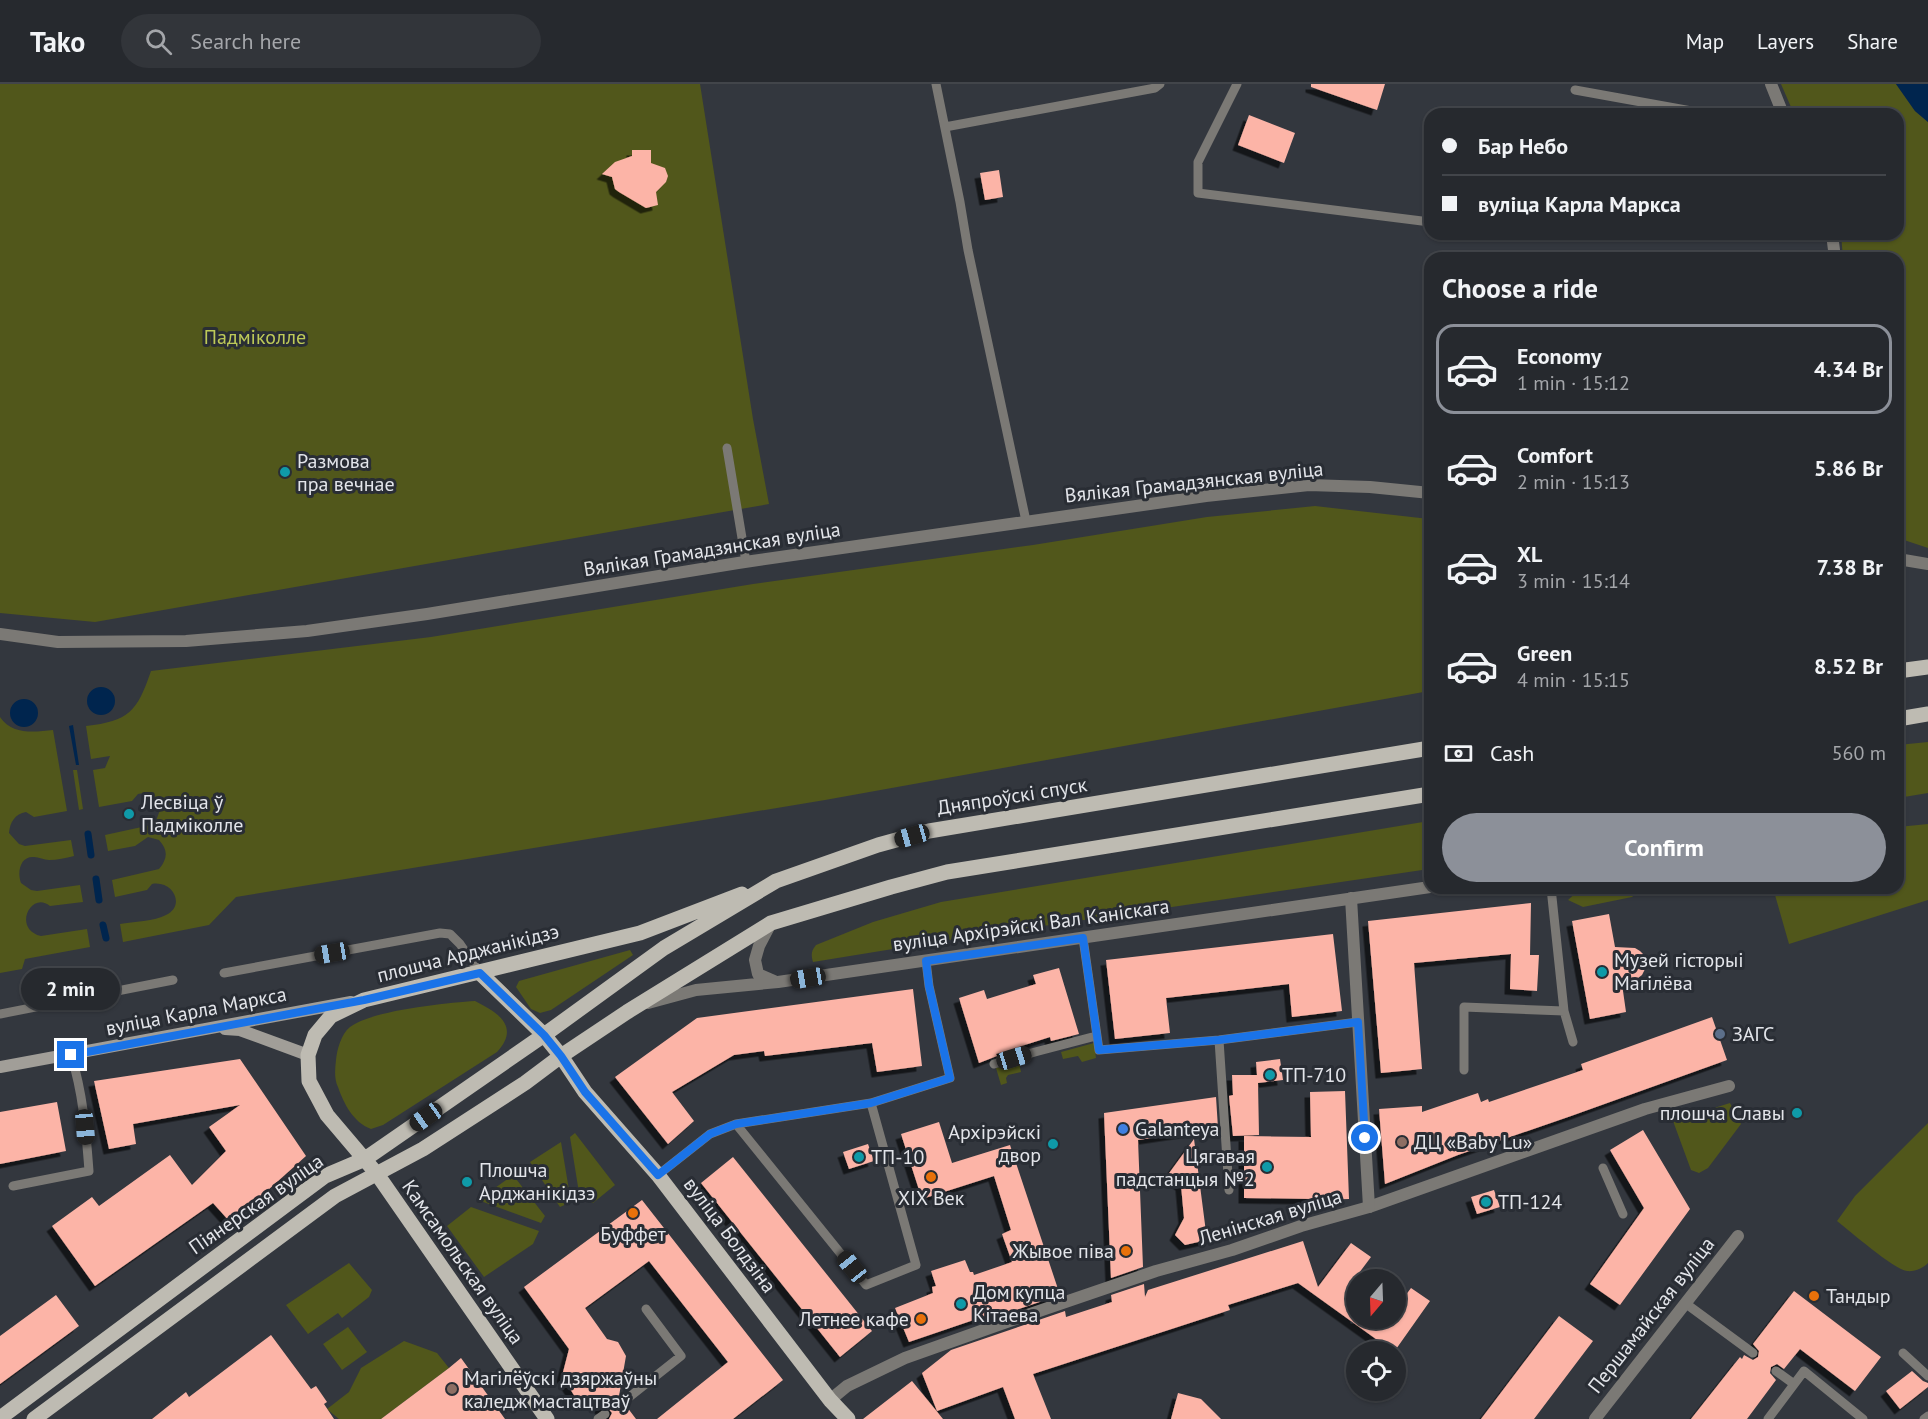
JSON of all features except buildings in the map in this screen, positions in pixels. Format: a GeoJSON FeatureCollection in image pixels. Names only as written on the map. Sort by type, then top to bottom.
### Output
{"type":"FeatureCollection","features":[{"type":"Feature","properties":{"kind":"main road"},"geometry":{"type":"LineString","coordinates":[[1904,670],[1928,667]]}},
{"type":"Feature","properties":{"kind":"main road"},"geometry":{"type":"LineString","coordinates":[[1904,718],[1928,714]]}},
{"type":"Feature","properties":{"kind":"main road","name":"Дняпроўскі спуск"},"geometry":{"type":"LineString","coordinates":[[544,1035],[664,948],[776,881],[878,845],[929,831],[1424,749]]}},
{"type":"Feature","properties":{"kind":"main road"},"geometry":{"type":"LineString","coordinates":[[561,1056],[771,923],[947,872],[1424,795]]}},
{"type":"Feature","properties":{"kind":"main road","name":"плошча Арджанікідзэ"},"geometry":{"type":"LineString","coordinates":[[308,1055],[315,1035],[331,1016],[364,1000],[640,933],[776,881]]}},
{"type":"Feature","properties":{"kind":"main road","name":"вуліца Болдзіна"},"geometry":{"type":"LineString","coordinates":[[480,973],[544,1035],[585,1092],[658,1175],[830,1400],[848,1419]]}},
{"type":"Feature","properties":{"kind":"main road","name":"вуліца Карла Маркса"},"geometry":{"type":"LineString","coordinates":[[0,1067],[364,1000]]}},
{"type":"Feature","properties":{"kind":"main road"},"geometry":{"type":"LineString","coordinates":[[212,1028],[240,1030],[308,1055],[309,1081],[322,1107],[365,1159]]}},
{"type":"Feature","properties":{"kind":"main road","name":"Піянерская вуліца"},"geometry":{"type":"LineString","coordinates":[[0,1418],[325,1176],[365,1159],[544,1035]]}},
{"type":"Feature","properties":{"kind":"main road","name":"Піянерская вуліца"},"geometry":{"type":"LineString","coordinates":[[34,1419],[335,1196],[423,1149],[525,1083],[561,1056]]}},
{"type":"Feature","properties":{"kind":"main road","name":"Камсамольская вуліца"},"geometry":{"type":"LineString","coordinates":[[365,1159],[547,1419]]}},
{"type":"Feature","properties":{"kind":"street"},"geometry":{"type":"LineString","coordinates":[[1771,84],[1781,108]]}},
{"type":"Feature","properties":{"kind":"street","name":"Вялікая Грамадзянская вуліца"},"geometry":{"type":"LineString","coordinates":[[0,634],[58,642],[186,641],[307,631],[427,614],[746,562],[1206,496],[1309,485],[1370,487],[1424,492]]}},
{"type":"Feature","properties":{"kind":"street"},"geometry":{"type":"LineString","coordinates":[[1904,560],[1928,564]]}},
{"type":"Feature","properties":{"kind":"street","name":"вуліца Архірэйскі Вал Каніскага"},"geometry":{"type":"LineString","coordinates":[[639,1005],[696,990],[778,982],[1424,888]]}},
{"type":"Feature","properties":{"kind":"street"},"geometry":{"type":"LineString","coordinates":[[1351,898],[1369,1207]]}},
{"type":"Feature","properties":{"kind":"street"},"geometry":{"type":"LineString","coordinates":[[771,923],[755,960],[758,974],[778,982]]}},
{"type":"Feature","properties":{"kind":"street","name":"Ленінская вуліца"},"geometry":{"type":"LineString","coordinates":[[830,1400],[863,1377],[926,1351],[1156,1271],[1369,1207],[1645,1108],[1729,1086]]}},
{"type":"Feature","properties":{"kind":"street","name":"Першамайская вуліца"},"geometry":{"type":"LineString","coordinates":[[1595,1419],[1738,1236]]}},
{"type":"Feature","properties":{"kind":"lane"},"geometry":{"type":"LineString","coordinates":[[936,84],[968,250],[1026,521]]}},
{"type":"Feature","properties":{"kind":"lane"},"geometry":{"type":"LineString","coordinates":[[945,127],[1155,88],[1160,84]]}},
{"type":"Feature","properties":{"kind":"lane"},"geometry":{"type":"LineString","coordinates":[[1237,84],[1198,162],[1198,193],[1424,221]]}},
{"type":"Feature","properties":{"kind":"lane"},"geometry":{"type":"LineString","coordinates":[[1575,90],[1675,108]]}},
{"type":"Feature","properties":{"kind":"lane"},"geometry":{"type":"LineString","coordinates":[[727,448],[746,562]]}},
{"type":"Feature","properties":{"kind":"lane"},"geometry":{"type":"LineString","coordinates":[[1552,894],[1564,1011],[1573,1042]]}},
{"type":"Feature","properties":{"kind":"lane"},"geometry":{"type":"LineString","coordinates":[[224,973],[440,933],[450,934],[460,944],[480,973]]}},
{"type":"Feature","properties":{"kind":"lane"},"geometry":{"type":"LineString","coordinates":[[1083,938],[1099,1050],[1219,1040],[1358,1022]]}},
{"type":"Feature","properties":{"kind":"lane"},"geometry":{"type":"LineString","coordinates":[[658,1175],[710,1134],[736,1124],[871,1103],[950,1078],[929,986],[926,961]]}},
{"type":"Feature","properties":{"kind":"lane"},"geometry":{"type":"LineString","coordinates":[[0,1014],[173,980]]}},
{"type":"Feature","properties":{"kind":"lane"},"geometry":{"type":"LineString","coordinates":[[1464,1070],[1464,1007],[1564,1011]]}},
{"type":"Feature","properties":{"kind":"lane"},"geometry":{"type":"LineString","coordinates":[[994,1065],[1096,1036]]}},
{"type":"Feature","properties":{"kind":"lane"},"geometry":{"type":"LineString","coordinates":[[1219,1040],[1229,1190]]}},
{"type":"Feature","properties":{"kind":"lane"},"geometry":{"type":"LineString","coordinates":[[13,1185],[89,1171],[84,1104],[71,1055]]}},
{"type":"Feature","properties":{"kind":"lane"},"geometry":{"type":"LineString","coordinates":[[736,1124],[866,1285],[916,1265],[871,1103]]}},
{"type":"Feature","properties":{"kind":"lane"},"geometry":{"type":"LineString","coordinates":[[1603,1168],[1623,1214]]}},
{"type":"Feature","properties":{"kind":"lane"},"geometry":{"type":"LineString","coordinates":[[1685,1303],[1752,1353]]}},
{"type":"Feature","properties":{"kind":"lane"},"geometry":{"type":"LineString","coordinates":[[623,1402],[681,1356],[646,1309]]}},
{"type":"Feature","properties":{"kind":"lane"},"geometry":{"type":"LineString","coordinates":[[1903,1353],[1928,1376]]}},
{"type":"Feature","properties":{"kind":"lane"},"geometry":{"type":"LineString","coordinates":[[1776,1371],[1794,1384]]}},
{"type":"Feature","properties":{"kind":"lane"},"geometry":{"type":"LineString","coordinates":[[1768,1419],[1804,1371],[1863,1419]]}},
{"type":"Feature","properties":{"kind":"lane"},"geometry":{"type":"LineString","coordinates":[[1924,1419],[1928,1416]]}},
{"type":"Feature","properties":{"kind":"green space","name":"Падміколле"},"geometry":{"type":"Polygon","coordinates":[[[0,84],[700,84],[753,419],[769,504],[95,622],[0,613],[0,84]]]}},
{"type":"Feature","properties":{"kind":"green space"},"geometry":{"type":"Polygon","coordinates":[[[1781,84],[1896,84],[1915,111],[1928,122],[1928,548],[1904,540],[1904,252],[1842,252],[1842,240],[1904,240],[1904,108],[1791,108],[1781,84]]]}},
{"type":"Feature","properties":{"kind":"green space"},"geometry":{"type":"Polygon","coordinates":[[[1315,506],[1424,518],[1424,692],[825,800],[236,897],[209,925],[123,942],[120,924],[150,920],[166,915],[172,911],[176,900],[171,890],[159,884],[152,884],[147,890],[115,897],[112,880],[159,869],[165,858],[165,851],[159,840],[148,837],[135,846],[108,851],[105,835],[151,825],[156,821],[161,807],[152,796],[138,794],[132,801],[99,807],[93,770],[105,768],[110,756],[91,759],[86,726],[112,721],[129,712],[141,696],[151,671],[431,637],[753,584],[1033,545],[1207,517],[1315,506]]]}},
{"type":"Feature","properties":{"kind":"green space"},"geometry":{"type":"Polygon","coordinates":[[[0,717],[17,730],[31,732],[53,730],[67,811],[34,817],[26,812],[22,813],[14,819],[9,833],[19,844],[25,846],[71,840],[74,856],[52,860],[29,857],[21,866],[19,874],[21,883],[37,891],[80,885],[83,902],[50,906],[43,902],[36,903],[28,912],[26,919],[28,926],[32,932],[41,936],[87,929],[90,947],[25,959],[22,969],[0,973],[0,717]]]}},
{"type":"Feature","properties":{"kind":"green space"},"geometry":{"type":"Polygon","coordinates":[[[1928,742],[1928,793],[1904,797],[1904,744],[1928,742]]]}},
{"type":"Feature","properties":{"kind":"green space"},"geometry":{"type":"Polygon","coordinates":[[[73,770],[77,770],[83,809],[79,810],[73,770]]]}},
{"type":"Feature","properties":{"kind":"green space"},"geometry":{"type":"Polygon","coordinates":[[[1424,822],[1424,870],[813,962],[812,960],[812,951],[816,945],[873,922],[941,902],[1424,822]]]}},
{"type":"Feature","properties":{"kind":"green space"},"geometry":{"type":"Polygon","coordinates":[[[1928,824],[1928,900],[1789,944],[1775,894],[1904,894],[1904,826],[1928,824]]]}},
{"type":"Feature","properties":{"kind":"green space"},"geometry":{"type":"Polygon","coordinates":[[[1574,894],[1635,894],[1632,897],[1583,907],[1568,900],[1574,894]]]}},
{"type":"Feature","properties":{"kind":"green space"},"geometry":{"type":"Polygon","coordinates":[[[630,950],[633,955],[551,1010],[540,1013],[531,1009],[516,987],[519,981],[630,950]]]}},
{"type":"Feature","properties":{"kind":"green space"},"geometry":{"type":"Polygon","coordinates":[[[475,1001],[499,1016],[504,1022],[507,1035],[497,1052],[383,1125],[371,1129],[354,1117],[343,1100],[335,1077],[337,1052],[342,1038],[350,1027],[375,1016],[392,1012],[475,1001]]]}},
{"type":"Feature","properties":{"kind":"green space"},"geometry":{"type":"Polygon","coordinates":[[[1094,1043],[1096,1058],[1082,1062],[1078,1056],[1063,1059],[1061,1052],[1094,1043]]]}},
{"type":"Feature","properties":{"kind":"green space"},"geometry":{"type":"Polygon","coordinates":[[[1019,1063],[1021,1072],[1008,1075],[1007,1083],[1001,1085],[996,1068],[1019,1063]]]}},
{"type":"Feature","properties":{"kind":"green space"},"geometry":{"type":"Polygon","coordinates":[[[1730,1103],[1741,1124],[1708,1168],[1699,1173],[1691,1170],[1673,1121],[1730,1103]]]}},
{"type":"Feature","properties":{"kind":"green space"},"geometry":{"type":"Polygon","coordinates":[[[1928,1123],[1928,1263],[1919,1269],[1907,1271],[1882,1257],[1837,1221],[1855,1196],[1928,1123]]]}},
{"type":"Feature","properties":{"kind":"green space"},"geometry":{"type":"Polygon","coordinates":[[[575,1133],[615,1185],[593,1203],[580,1199],[570,1137],[575,1133]]]}},
{"type":"Feature","properties":{"kind":"green space"},"geometry":{"type":"Polygon","coordinates":[[[561,1142],[571,1202],[560,1207],[530,1162],[561,1142]]]}},
{"type":"Feature","properties":{"kind":"green space"},"geometry":{"type":"Polygon","coordinates":[[[513,1175],[545,1216],[541,1223],[478,1200],[513,1175]]]}},
{"type":"Feature","properties":{"kind":"green space"},"geometry":{"type":"Polygon","coordinates":[[[471,1207],[539,1231],[533,1244],[484,1277],[447,1226],[471,1207]]]}},
{"type":"Feature","properties":{"kind":"green space"},"geometry":{"type":"Polygon","coordinates":[[[349,1263],[372,1290],[369,1297],[342,1318],[338,1313],[308,1334],[286,1305],[349,1263]]]}},
{"type":"Feature","properties":{"kind":"green space"},"geometry":{"type":"Polygon","coordinates":[[[348,1327],[367,1352],[342,1370],[323,1344],[348,1327]]]}},
{"type":"Feature","properties":{"kind":"green space"},"geometry":{"type":"Polygon","coordinates":[[[404,1341],[437,1353],[449,1368],[381,1419],[339,1419],[327,1409],[349,1392],[361,1368],[404,1341]]]}},
{"type":"Feature","properties":{"kind":"water"},"geometry":{"type":"Polygon","coordinates":[[[1896,84],[1928,84],[1928,122],[1915,111],[1896,84]]]}},
{"type":"Feature","properties":{"kind":"water"},"geometry":{"type":"Polygon","coordinates":[[[101,687],[111,691],[115,701],[111,711],[101,715],[91,711],[87,701],[91,691],[101,687]]]}},
{"type":"Feature","properties":{"kind":"water"},"geometry":{"type":"Polygon","coordinates":[[[24,699],[34,703],[38,713],[34,723],[24,727],[14,723],[10,713],[14,703],[24,699]]]}},
{"type":"Feature","properties":{"kind":"water"},"geometry":{"type":"Polygon","coordinates":[[[73,725],[79,765],[76,765],[69,726],[73,725]]]}},
{"type":"Feature","properties":{"kind":"waterway"},"geometry":{"type":"LineString","coordinates":[[88,834],[91,855]]}},
{"type":"Feature","properties":{"kind":"waterway"},"geometry":{"type":"LineString","coordinates":[[96,879],[99,900]]}},
{"type":"Feature","properties":{"kind":"waterway"},"geometry":{"type":"LineString","coordinates":[[103,925],[106,938]]}},
{"type":"Feature","properties":{"kind":"place","name":"Размова пра вечнае"},"geometry":{"type":"Point","coordinates":[285,472]}},
{"type":"Feature","properties":{"kind":"place","name":"Лесвіца ў Падміколле"},"geometry":{"type":"Point","coordinates":[129,814]}},
{"type":"Feature","properties":{"kind":"place","name":"Музей гісторыі Магілёва"},"geometry":{"type":"Point","coordinates":[1602,972]}},
{"type":"Feature","properties":{"kind":"place","name":"ЗАГС"},"geometry":{"type":"Point","coordinates":[1720,1034]}},
{"type":"Feature","properties":{"kind":"place","name":"ТП-710"},"geometry":{"type":"Point","coordinates":[1270,1075]}},
{"type":"Feature","properties":{"kind":"place","name":"плошча Славы"},"geometry":{"type":"Point","coordinates":[1797,1113]}},
{"type":"Feature","properties":{"kind":"place","name":"Galanteya"},"geometry":{"type":"Point","coordinates":[1123,1129]}},
{"type":"Feature","properties":{"kind":"place","name":"ДЦ «Baby Lu»"},"geometry":{"type":"Point","coordinates":[1402,1142]}},
{"type":"Feature","properties":{"kind":"place","name":"Архірэйскі двор"},"geometry":{"type":"Point","coordinates":[1053,1144]}},
{"type":"Feature","properties":{"kind":"place","name":"ТП-10"},"geometry":{"type":"Point","coordinates":[859,1157]}},
{"type":"Feature","properties":{"kind":"place","name":"Цягавая падстанцыя №2"},"geometry":{"type":"Point","coordinates":[1267,1167]}},
{"type":"Feature","properties":{"kind":"place","name":"XIX Век"},"geometry":{"type":"Point","coordinates":[931,1177]}},
{"type":"Feature","properties":{"kind":"place","name":"Плошча Арджанікідзэ"},"geometry":{"type":"Point","coordinates":[467,1182]}},
{"type":"Feature","properties":{"kind":"place","name":"ТП-124"},"geometry":{"type":"Point","coordinates":[1486,1202]}},
{"type":"Feature","properties":{"kind":"place","name":"Буффет"},"geometry":{"type":"Point","coordinates":[633,1213]}},
{"type":"Feature","properties":{"kind":"place","name":"Жывое піва"},"geometry":{"type":"Point","coordinates":[1126,1251]}},
{"type":"Feature","properties":{"kind":"place","name":"Тандыр"},"geometry":{"type":"Point","coordinates":[1814,1296]}},
{"type":"Feature","properties":{"kind":"place","name":"Дом купца Кітаева"},"geometry":{"type":"Point","coordinates":[961,1304]}},
{"type":"Feature","properties":{"kind":"place","name":"Летнее кафе"},"geometry":{"type":"Point","coordinates":[921,1319]}},
{"type":"Feature","properties":{"kind":"place","name":"Магілёўскі дзяржаўны каледж мастацтваў"},"geometry":{"type":"Point","coordinates":[452,1389]}},
{"type":"Feature","properties":{"kind":"route"},"geometry":{"type":"LineString","coordinates":[[71,1055],[364,1000],[480,973],[544,1035],[585,1092],[658,1175],[710,1134],[736,1124],[871,1103],[950,1078],[929,986],[926,961],[1083,938],[1099,1050],[1219,1040],[1358,1022],[1365,1138]]}}]}
